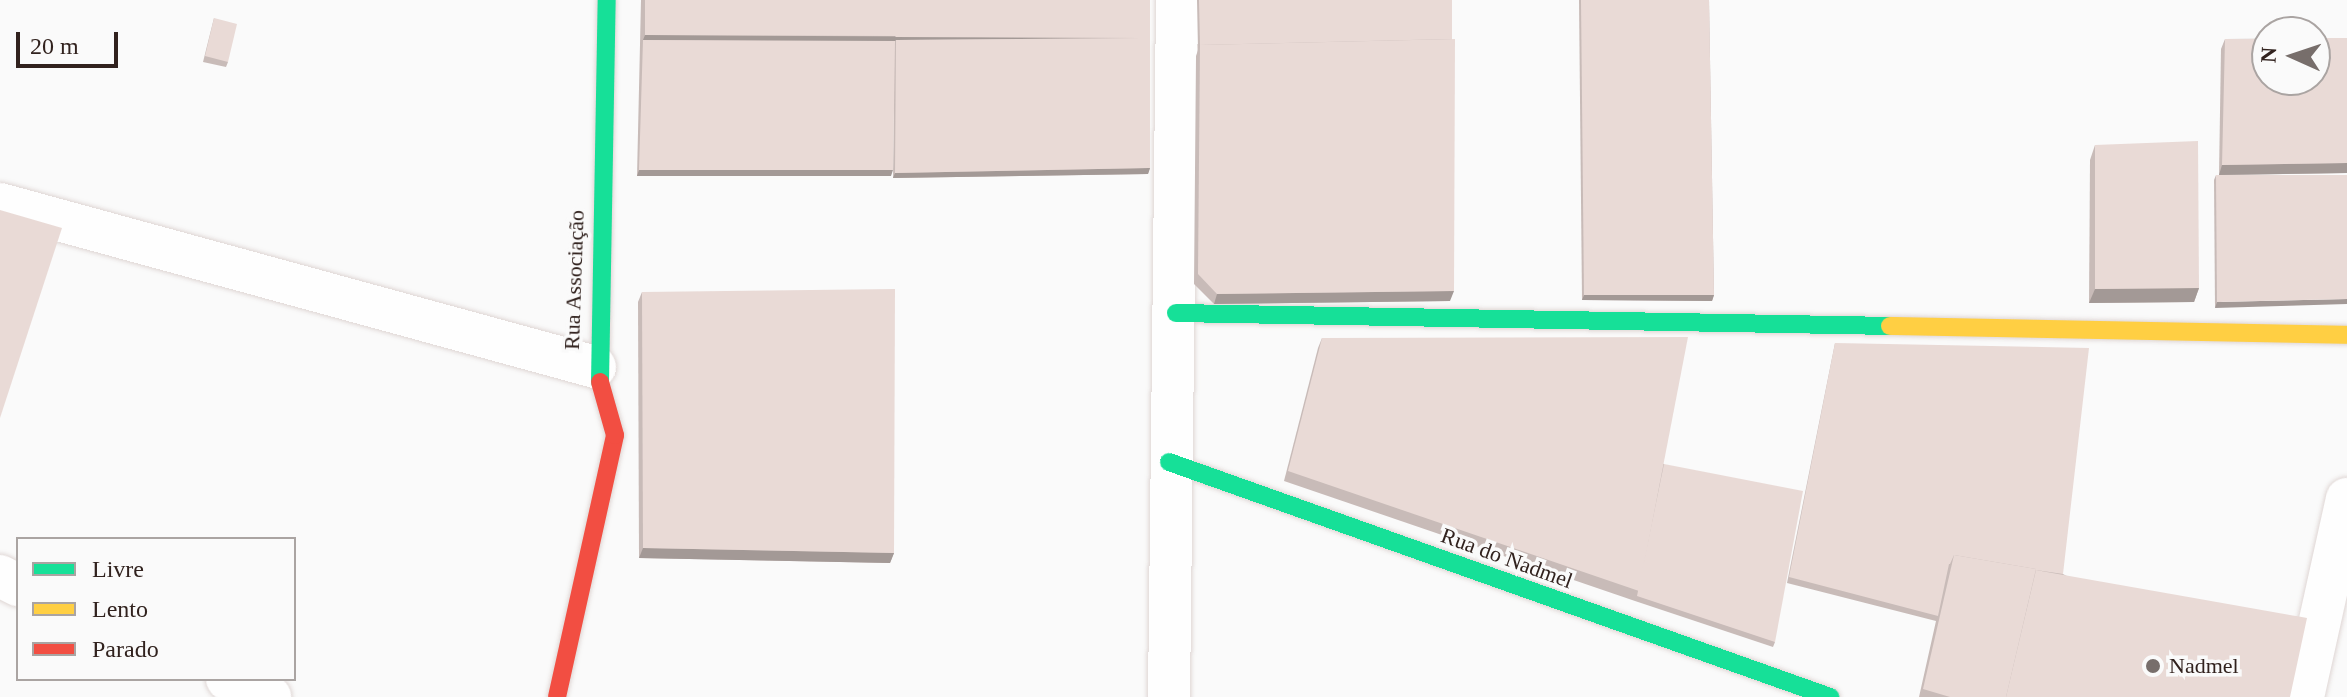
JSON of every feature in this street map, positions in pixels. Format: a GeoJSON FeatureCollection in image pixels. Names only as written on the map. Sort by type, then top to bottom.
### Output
{"type":"FeatureCollection","features":[{"type":"Feature","properties":{"kind":"street","name":"Rua Associação"},"geometry":{"type":"LineString","coordinates":[[557,697],[615,435],[595,367],[607,0]]}},
{"type":"Feature","properties":{"kind":"street"},"geometry":{"type":"LineString","coordinates":[[1169,697],[1169,462],[1176,313],[1177,0]]}},
{"type":"Feature","properties":{"kind":"street"},"geometry":{"type":"LineString","coordinates":[[0,204],[595,367]]}},
{"type":"Feature","properties":{"kind":"street"},"geometry":{"type":"LineString","coordinates":[[1176,313],[2347,335]]}},
{"type":"Feature","properties":{"kind":"street","name":"Rua do Nadmel"},"geometry":{"type":"LineString","coordinates":[[1169,462],[1830,697]]}},
{"type":"Feature","properties":{"kind":"street"},"geometry":{"type":"LineString","coordinates":[[2303,697],[2341,552],[2347,499]]}},
{"type":"Feature","properties":{"kind":"street"},"geometry":{"type":"LineString","coordinates":[[232,681],[270,697]]}},
{"type":"Feature","properties":{"kind":"building"},"geometry":{"type":"Polygon","coordinates":[[[645,0],[896,0],[896,36],[645,35],[645,0]]]}},
{"type":"Feature","properties":{"kind":"building"},"geometry":{"type":"Polygon","coordinates":[[[896,0],[1150,0],[1150,168],[895,173],[896,40],[1142,38],[895,37],[896,0]]]}},
{"type":"Feature","properties":{"kind":"building"},"geometry":{"type":"Polygon","coordinates":[[[1199,0],[1452,0],[1452,39],[1200,45],[1199,0]]]}},
{"type":"Feature","properties":{"kind":"building"},"geometry":{"type":"Polygon","coordinates":[[[1581,0],[1709,0],[1714,295],[1584,295],[1581,0]]]}},
{"type":"Feature","properties":{"kind":"building"},"geometry":{"type":"Polygon","coordinates":[[[214,18],[237,24],[228,62],[205,56],[214,18]]]}},
{"type":"Feature","properties":{"kind":"building"},"geometry":{"type":"Polygon","coordinates":[[[2331,38],[2347,38],[2347,163],[2222,165],[2225,39],[2251,39],[2251,96],[2331,96],[2331,38]]]}},
{"type":"Feature","properties":{"kind":"building"},"geometry":{"type":"Polygon","coordinates":[[[1455,39],[1454,291],[1217,294],[1198,274],[1200,45],[1455,39]]]}},
{"type":"Feature","properties":{"kind":"building"},"geometry":{"type":"Polygon","coordinates":[[[643,40],[895,41],[893,170],[639,170],[643,40]]]}},
{"type":"Feature","properties":{"kind":"building"},"geometry":{"type":"Polygon","coordinates":[[[2198,141],[2199,288],[2095,289],[2095,145],[2198,141]]]}},
{"type":"Feature","properties":{"kind":"building"},"geometry":{"type":"Polygon","coordinates":[[[2216,175],[2347,175],[2347,299],[2217,302],[2216,175]]]}},
{"type":"Feature","properties":{"kind":"building"},"geometry":{"type":"Polygon","coordinates":[[[0,210],[62,228],[0,418],[0,210]]]}},
{"type":"Feature","properties":{"kind":"building"},"geometry":{"type":"Polygon","coordinates":[[[895,289],[894,553],[643,548],[642,292],[895,289]]]}},
{"type":"Feature","properties":{"kind":"building"},"geometry":{"type":"Polygon","coordinates":[[[1688,337],[1639,591],[1288,471],[1322,338],[1688,337]]]}},
{"type":"Feature","properties":{"kind":"building"},"geometry":{"type":"Polygon","coordinates":[[[1835,343],[2089,348],[2063,574],[2036,570],[2035,573],[2036,569],[1954,555],[1949,564],[1938,616],[1789,577],[1835,343]]]}},
{"type":"Feature","properties":{"kind":"building"},"geometry":{"type":"Polygon","coordinates":[[[1664,464],[1803,491],[1775,642],[1637,596],[1664,464]]]}},
{"type":"Feature","properties":{"kind":"building"},"geometry":{"type":"Polygon","coordinates":[[[1954,555],[2036,569],[2006,697],[1950,697],[1923,689],[1954,555]]]}},
{"type":"Feature","properties":{"kind":"building","name":"Nadmel"},"geometry":{"type":"Polygon","coordinates":[[[2036,570],[2307,618],[2290,697],[2006,697],[2036,570]]]}},
{"type":"Feature","properties":{"kind":"traffic: fast"},"geometry":{"type":"LineString","coordinates":[[600,382],[607,0]]}},
{"type":"Feature","properties":{"kind":"traffic: fast"},"geometry":{"type":"LineString","coordinates":[[1176,313],[1890,326]]}},
{"type":"Feature","properties":{"kind":"traffic: fast"},"geometry":{"type":"LineString","coordinates":[[1169,462],[1830,697]]}},
{"type":"Feature","properties":{"kind":"traffic: slow"},"geometry":{"type":"LineString","coordinates":[[1890,326],[2347,335]]}},
{"type":"Feature","properties":{"kind":"traffic: jam"},"geometry":{"type":"LineString","coordinates":[[557,697],[615,435],[600,382]]}},
{"type":"Feature","properties":{"kind":"place","name":"Nadmel"},"geometry":{"type":"Point","coordinates":[2153,666]}}]}
